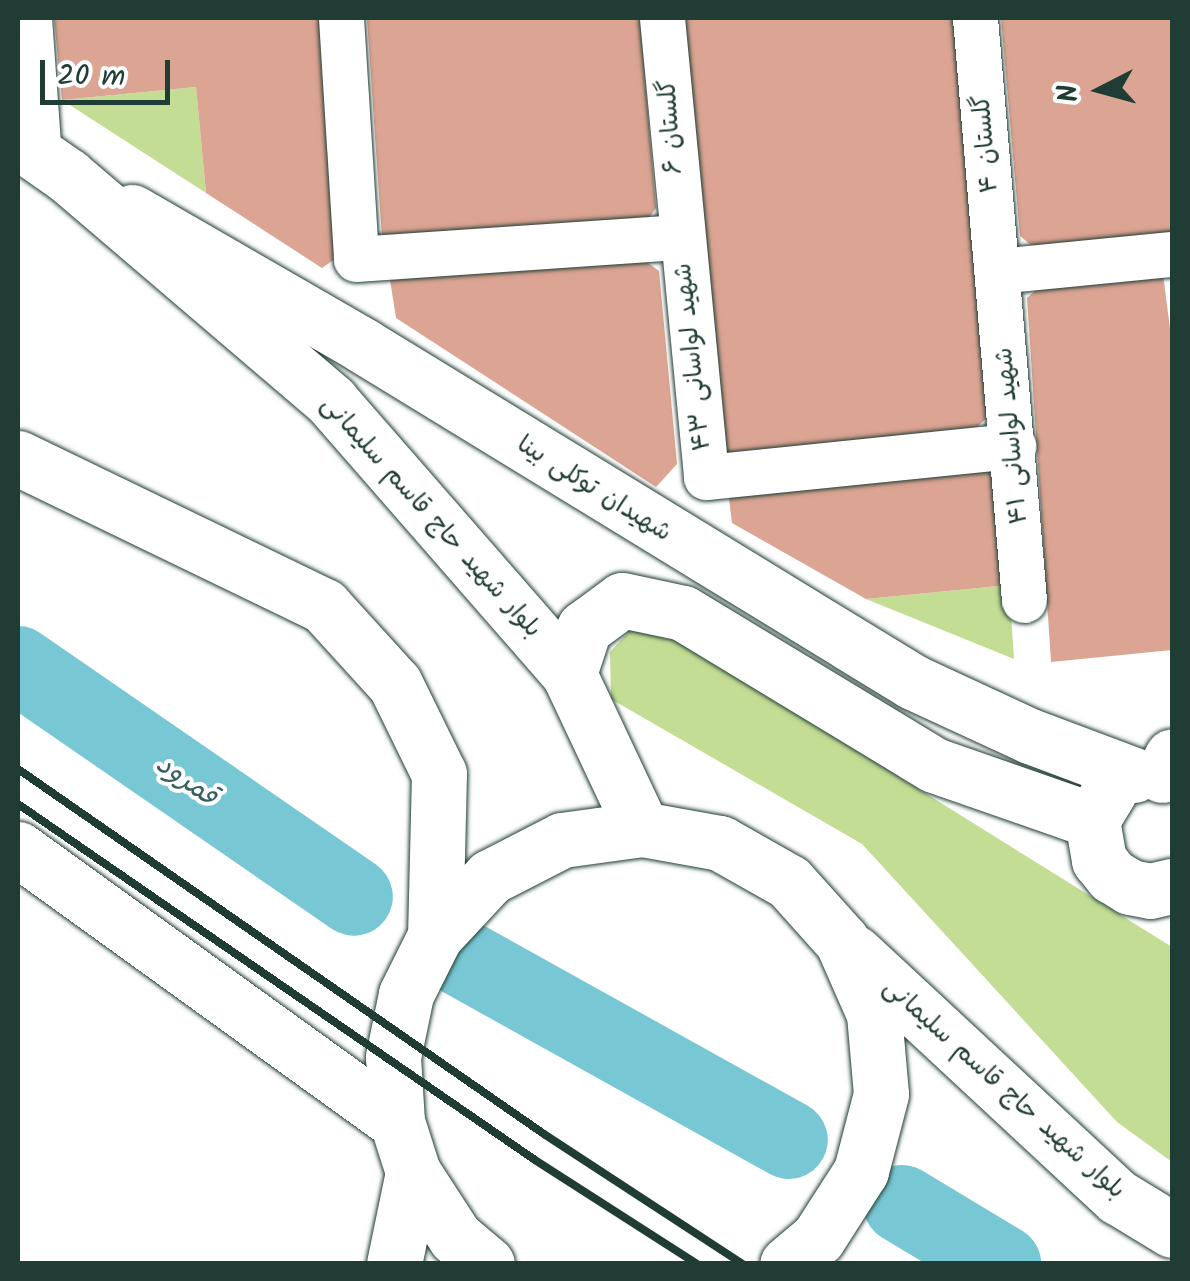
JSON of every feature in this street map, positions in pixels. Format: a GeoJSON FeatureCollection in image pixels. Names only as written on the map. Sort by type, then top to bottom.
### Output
{"type":"FeatureCollection","features":[{"type":"Feature","properties":{"kind":"main road","name":"بلوار شهید حاج قاسم سلیمانی"},"geometry":{"type":"LineString","coordinates":[[42,157],[331,402],[569,674],[642,829]]}},
{"type":"Feature","properties":{"kind":"main road","name":"شهیدان توکلی بینا"},"geometry":{"type":"LineString","coordinates":[[42,157],[362,345],[913,682],[1030,736],[1160,771]]}},
{"type":"Feature","properties":{"kind":"main road"},"geometry":{"type":"LineString","coordinates":[[18,458],[324,606],[395,684],[439,774],[435,936]]}},
{"type":"Feature","properties":{"kind":"main road"},"geometry":{"type":"LineString","coordinates":[[569,674],[584,628],[622,600],[683,613],[934,764],[1092,820]]}},
{"type":"Feature","properties":{"kind":"main road"},"geometry":{"type":"LineString","coordinates":[[1160,771],[1115,784],[1100,800],[1092,820],[1099,860],[1112,876],[1165,894]]}},
{"type":"Feature","properties":{"kind":"main road"},"geometry":{"type":"LineString","coordinates":[[394,1264],[405,1147],[393,1058],[406,994],[435,936],[490,878],[562,840],[642,829],[720,843],[789,882],[842,941],[874,1014],[880,1094],[861,1171],[818,1238],[787,1264]]}},
{"type":"Feature","properties":{"kind":"main road"},"geometry":{"type":"LineString","coordinates":[[18,849],[405,1147],[455,1237],[487,1264]]}},
{"type":"Feature","properties":{"kind":"main road","name":"بلوار شهید حاج قاسم سلیمانی"},"geometry":{"type":"LineString","coordinates":[[842,941],[1118,1197],[1172,1230]]}},
{"type":"Feature","properties":{"kind":"street"},"geometry":{"type":"LineString","coordinates":[[29,18],[42,157]]}},
{"type":"Feature","properties":{"kind":"street"},"geometry":{"type":"LineString","coordinates":[[342,18],[356,259],[680,236]]}},
{"type":"Feature","properties":{"kind":"street","name":"گلستان ۶"},"geometry":{"type":"LineString","coordinates":[[662,18],[680,236]]}},
{"type":"Feature","properties":{"kind":"street","name":"گلستان ۴"},"geometry":{"type":"LineString","coordinates":[[974,18],[998,271]]}},
{"type":"Feature","properties":{"kind":"street","name":"شهید لواسانی ۴۳"},"geometry":{"type":"LineString","coordinates":[[680,236],[706,476],[1013,446]]}},
{"type":"Feature","properties":{"kind":"street"},"geometry":{"type":"LineString","coordinates":[[998,271],[1172,254]]}},
{"type":"Feature","properties":{"kind":"street","name":"شهید لواسانی ۴۱"},"geometry":{"type":"LineString","coordinates":[[998,271],[1024,600]]}},
{"type":"Feature","properties":{"kind":"green space"},"geometry":{"type":"Polygon","coordinates":[[[196,87],[206,193],[62,100],[196,87]]]}},
{"type":"Feature","properties":{"kind":"green space"},"geometry":{"type":"Polygon","coordinates":[[[1009,585],[1014,659],[866,599],[1009,585]]]}},
{"type":"Feature","properties":{"kind":"green space"},"geometry":{"type":"Polygon","coordinates":[[[635,625],[675,637],[1172,947],[1172,1162],[1117,1122],[862,844],[611,699],[610,652],[635,625]]]}},
{"type":"Feature","properties":{"kind":"building"},"geometry":{"type":"Polygon","coordinates":[[[54,18],[328,18],[345,252],[322,268],[206,193],[196,87],[62,100],[54,18]]]}},
{"type":"Feature","properties":{"kind":"building"},"geometry":{"type":"Polygon","coordinates":[[[367,18],[640,18],[656,208],[646,222],[382,238],[367,18]]]}},
{"type":"Feature","properties":{"kind":"building"},"geometry":{"type":"Polygon","coordinates":[[[685,18],[954,18],[989,416],[977,427],[723,454],[685,18]]]}},
{"type":"Feature","properties":{"kind":"building"},"geometry":{"type":"Polygon","coordinates":[[[1001,18],[1172,18],[1172,237],[1037,250],[1020,236],[1001,18]]]}},
{"type":"Feature","properties":{"kind":"building"},"geometry":{"type":"Polygon","coordinates":[[[644,260],[659,271],[677,464],[656,487],[396,318],[390,280],[644,260]]]}},
{"type":"Feature","properties":{"kind":"building"},"geometry":{"type":"Polygon","coordinates":[[[1163,274],[1172,344],[1172,650],[1051,662],[1027,298],[1037,289],[1163,274]]]}},
{"type":"Feature","properties":{"kind":"building"},"geometry":{"type":"Polygon","coordinates":[[[987,468],[1000,482],[1009,585],[866,599],[732,523],[728,491],[987,468]]]}},
{"type":"Feature","properties":{"kind":"waterway","name":"قمرود"},"geometry":{"type":"LineString","coordinates":[[18,665],[354,897]]}},
{"type":"Feature","properties":{"kind":"waterway","name":"قمرود"},"geometry":{"type":"LineString","coordinates":[[462,958],[789,1140]]}},
{"type":"Feature","properties":{"kind":"waterway"},"geometry":{"type":"LineString","coordinates":[[902,1204],[1002,1264]]}},
{"type":"Feature","properties":{"kind":"railway"},"geometry":{"type":"LineString","coordinates":[[18,769],[544,1134],[743,1264]]}},
{"type":"Feature","properties":{"kind":"railway"},"geometry":{"type":"LineString","coordinates":[[18,804],[535,1160],[697,1264]]}}]}
